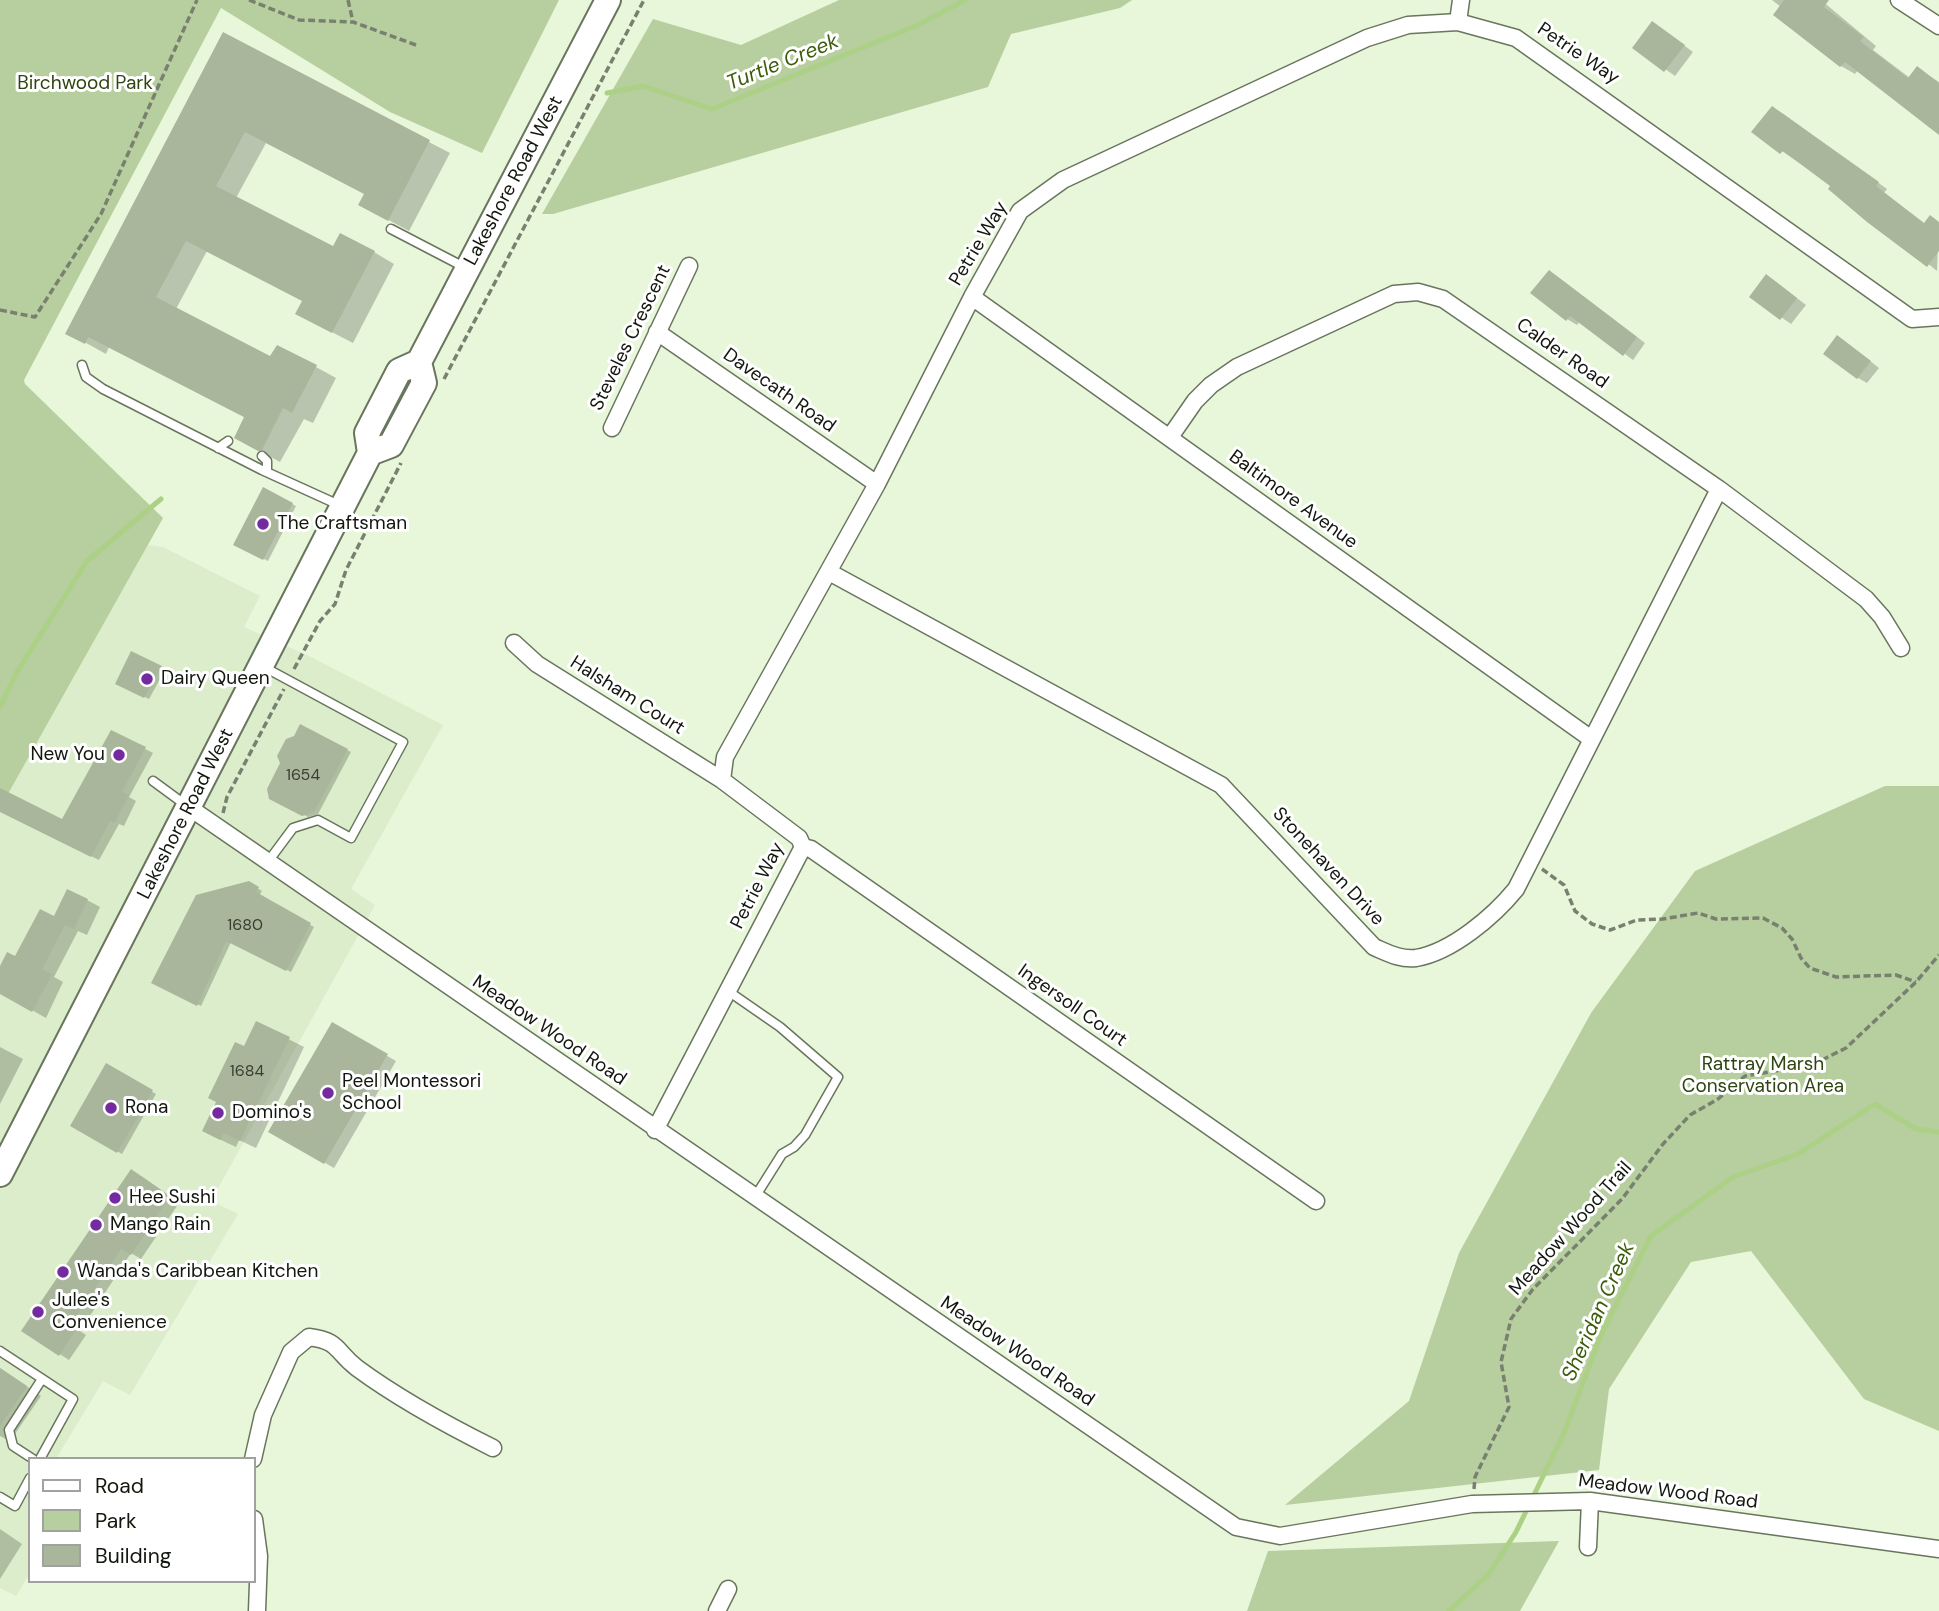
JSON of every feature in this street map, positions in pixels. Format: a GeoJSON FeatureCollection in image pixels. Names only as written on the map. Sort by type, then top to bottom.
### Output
{"type":"FeatureCollection","features":[{"type":"Feature","properties":{"kind":"main road","name":"Lakeshore Road West"},"geometry":{"type":"LineString","coordinates":[[0,1174],[370,453],[367,433],[400,371],[419,362],[608,0]]}},
{"type":"Feature","properties":{"kind":"street"},"geometry":{"type":"LineString","coordinates":[[1458,22],[1461,0]]}},
{"type":"Feature","properties":{"kind":"street"},"geometry":{"type":"LineString","coordinates":[[1899,0],[1939,26]]}},
{"type":"Feature","properties":{"kind":"street","name":"Petrie Way"},"geometry":{"type":"LineString","coordinates":[[655,1129],[803,847],[799,838],[722,780],[725,757],[877,484],[972,297],[1020,211],[1063,180],[1367,38],[1408,25],[1458,22],[1517,38],[1912,319],[1939,317]]}},
{"type":"Feature","properties":{"kind":"street","name":"Steveles Crescent"},"geometry":{"type":"LineString","coordinates":[[612,428],[689,267]]}},
{"type":"Feature","properties":{"kind":"street","name":"Calder Road"},"geometry":{"type":"LineString","coordinates":[[1170,437],[1195,401],[1237,367],[1394,294],[1418,292],[1443,299],[1458,306],[1719,489],[1866,599],[1882,617],[1901,648]]}},
{"type":"Feature","properties":{"kind":"street","name":"Baltimore Avenue"},"geometry":{"type":"LineString","coordinates":[[972,297],[1590,738]]}},
{"type":"Feature","properties":{"kind":"street","name":"Davecath Road"},"geometry":{"type":"LineString","coordinates":[[657,332],[877,484]]}},
{"type":"Feature","properties":{"kind":"street","name":"Stonehaven Drive"},"geometry":{"type":"LineString","coordinates":[[829,572],[1220,785],[1374,947],[1395,956],[1416,958],[1434,952],[1482,925],[1516,889],[1590,738],[1719,489]]}},
{"type":"Feature","properties":{"kind":"street","name":"Halsham Court"},"geometry":{"type":"LineString","coordinates":[[514,643],[537,664],[722,780]]}},
{"type":"Feature","properties":{"kind":"street","name":"Meadow Wood Road"},"geometry":{"type":"LineString","coordinates":[[190,808],[1236,1527],[1280,1536],[1472,1504],[1590,1501],[1939,1549]]}},
{"type":"Feature","properties":{"kind":"street","name":"Ingersoll Court"},"geometry":{"type":"LineString","coordinates":[[803,847],[811,849],[1315,1201]]}},
{"type":"Feature","properties":{"kind":"street"},"geometry":{"type":"LineString","coordinates":[[253,1457],[263,1415],[291,1352],[309,1337],[329,1340],[356,1367],[445,1424],[494,1448]]}},
{"type":"Feature","properties":{"kind":"street"},"geometry":{"type":"LineString","coordinates":[[1588,1547],[1590,1501]]}},
{"type":"Feature","properties":{"kind":"street"},"geometry":{"type":"LineString","coordinates":[[256,1534],[259,1556],[257,1611]]}},
{"type":"Feature","properties":{"kind":"street"},"geometry":{"type":"LineString","coordinates":[[717,1611],[728,1589]]}},
{"type":"Feature","properties":{"kind":"lane"},"geometry":{"type":"LineString","coordinates":[[391,229],[468,269]]}},
{"type":"Feature","properties":{"kind":"lane"},"geometry":{"type":"LineString","coordinates":[[82,365],[92,383],[218,448],[342,506]]}},
{"type":"Feature","properties":{"kind":"lane"},"geometry":{"type":"LineString","coordinates":[[218,448],[228,441]]}},
{"type":"Feature","properties":{"kind":"lane"},"geometry":{"type":"LineString","coordinates":[[262,456],[267,461],[267,472]]}},
{"type":"Feature","properties":{"kind":"lane"},"geometry":{"type":"LineString","coordinates":[[262,666],[403,742],[351,838],[318,820],[293,828],[267,863]]}},
{"type":"Feature","properties":{"kind":"lane"},"geometry":{"type":"LineString","coordinates":[[153,781],[190,808]]}},
{"type":"Feature","properties":{"kind":"lane"},"geometry":{"type":"LineString","coordinates":[[728,991],[780,1027],[838,1077],[805,1135],[794,1147],[782,1154],[755,1198]]}},
{"type":"Feature","properties":{"kind":"lane"},"geometry":{"type":"LineString","coordinates":[[0,1350],[73,1399],[41,1457]]}},
{"type":"Feature","properties":{"kind":"lane"},"geometry":{"type":"LineString","coordinates":[[30,1457],[13,1446],[9,1430],[42,1379]]}},
{"type":"Feature","properties":{"kind":"lane"},"geometry":{"type":"LineString","coordinates":[[0,1497],[15,1506],[28,1482]]}},
{"type":"Feature","properties":{"kind":"path"},"geometry":{"type":"LineString","coordinates":[[0,310],[35,317],[101,214],[197,0]]}},
{"type":"Feature","properties":{"kind":"path"},"geometry":{"type":"LineString","coordinates":[[249,0],[299,19],[353,22],[415,45]]}},
{"type":"Feature","properties":{"kind":"path"},"geometry":{"type":"LineString","coordinates":[[348,0],[353,22]]}},
{"type":"Feature","properties":{"kind":"path"},"geometry":{"type":"LineString","coordinates":[[1529,860],[1564,885],[1575,911],[1592,924],[1610,930],[1637,919],[1662,919],[1698,913],[1716,919],[1763,918],[1787,933],[1810,968],[1836,976],[1896,975],[1916,982]]}},
{"type":"Feature","properties":{"kind":"path","name":"Meadow Wood Trail"},"geometry":{"type":"LineString","coordinates":[[1472,1504],[1475,1477],[1509,1407],[1500,1362],[1511,1319],[1533,1289],[1622,1199],[1663,1144],[1690,1115],[1718,1099],[1745,1076],[1812,1065],[1846,1048],[1916,982],[1939,955]]}},
{"type":"Feature","properties":{"kind":"shaded area"},"geometry":{"type":"Polygon","coordinates":[[[148,545],[163,547],[260,596],[244,627],[309,656],[443,725],[351,889],[375,905],[211,1201],[238,1214],[130,1395],[103,1381],[57,1457],[28,1457],[28,1576],[16,1596],[0,1588],[0,803],[148,545]]]}},
{"type":"Feature","properties":{"kind":"green space","name":"Birchwood Park"},"geometry":{"type":"Polygon","coordinates":[[[0,0],[559,0],[482,153],[390,112],[221,8],[24,380],[25,384],[163,518],[0,808],[0,0]]]}},
{"type":"Feature","properties":{"kind":"green space"},"geometry":{"type":"Polygon","coordinates":[[[839,0],[1132,0],[1120,8],[1011,34],[988,87],[553,214],[542,214],[653,19],[741,45],[839,0]]]}},
{"type":"Feature","properties":{"kind":"green space","name":"Rattray Marsh Conservation Area"},"geometry":{"type":"Polygon","coordinates":[[[1885,786],[1939,786],[1939,1431],[1864,1399],[1751,1251],[1691,1262],[1609,1389],[1599,1470],[1285,1505],[1409,1401],[1459,1253],[1591,1013],[1695,871],[1885,786]]]}},
{"type":"Feature","properties":{"kind":"green space"},"geometry":{"type":"Polygon","coordinates":[[[1559,1541],[1520,1611],[1247,1611],[1268,1551],[1559,1541]]]}},
{"type":"Feature","properties":{"kind":"building"},"geometry":{"type":"Polygon","coordinates":[[[1784,0],[1829,0],[1824,7],[1864,37],[1860,41],[1908,78],[1917,66],[1939,83],[1939,135],[1845,62],[1840,67],[1773,15],[1784,0]]]}},
{"type":"Feature","properties":{"kind":"building"},"geometry":{"type":"Polygon","coordinates":[[[1652,21],[1685,45],[1664,72],[1632,48],[1652,21]]]}},
{"type":"Feature","properties":{"kind":"building"},"geometry":{"type":"Polygon","coordinates":[[[223,32],[430,140],[388,221],[358,205],[364,194],[245,132],[216,186],[333,246],[340,233],[375,251],[332,333],[295,314],[302,301],[186,241],[156,297],[270,356],[277,345],[317,365],[292,413],[283,408],[262,450],[258,451],[234,438],[244,417],[88,337],[85,344],[65,334],[223,32]]]}},
{"type":"Feature","properties":{"kind":"building"},"geometry":{"type":"Polygon","coordinates":[[[1772,106],[1879,182],[1876,186],[1924,223],[1930,215],[1939,222],[1939,251],[1927,267],[1867,222],[1828,189],[1830,186],[1783,151],[1780,154],[1751,132],[1772,106]]]}},
{"type":"Feature","properties":{"kind":"building"},"geometry":{"type":"Polygon","coordinates":[[[1549,270],[1637,337],[1623,356],[1570,316],[1566,321],[1530,293],[1549,270]]]}},
{"type":"Feature","properties":{"kind":"building"},"geometry":{"type":"Polygon","coordinates":[[[1766,274],[1797,298],[1780,320],[1749,297],[1766,274]]]}},
{"type":"Feature","properties":{"kind":"building"},"geometry":{"type":"Polygon","coordinates":[[[1837,335],[1871,361],[1857,379],[1823,354],[1837,335]]]}},
{"type":"Feature","properties":{"kind":"building","name":"The Craftsman"},"geometry":{"type":"Polygon","coordinates":[[[263,487],[293,503],[263,560],[233,545],[263,487]]]}},
{"type":"Feature","properties":{"kind":"building"},"geometry":{"type":"Polygon","coordinates":[[[131,651],[162,666],[144,698],[115,684],[131,651]]]}},
{"type":"Feature","properties":{"kind":"building"},"geometry":{"type":"Polygon","coordinates":[[[300,724],[348,749],[314,812],[302,816],[269,799],[267,789],[280,763],[277,756],[286,739],[294,736],[300,724]]]}},
{"type":"Feature","properties":{"kind":"building"},"geometry":{"type":"Polygon","coordinates":[[[111,730],[146,747],[122,792],[129,795],[115,823],[110,821],[91,857],[0,812],[0,788],[62,819],[111,730]]]}},
{"type":"Feature","properties":{"kind":"building"},"geometry":{"type":"Polygon","coordinates":[[[249,881],[259,887],[256,892],[311,923],[286,971],[226,941],[197,1006],[151,983],[196,895],[249,881]]]}},
{"type":"Feature","properties":{"kind":"building"},"geometry":{"type":"Polygon","coordinates":[[[67,889],[88,899],[74,929],[65,925],[42,969],[52,974],[32,1012],[0,994],[0,966],[7,952],[15,956],[40,909],[54,916],[67,889]]]}},
{"type":"Feature","properties":{"kind":"building"},"geometry":{"type":"Polygon","coordinates":[[[256,1021],[290,1037],[240,1141],[224,1133],[220,1140],[202,1131],[216,1102],[208,1098],[235,1042],[244,1046],[256,1021]]]}},
{"type":"Feature","properties":{"kind":"building","name":"Peel Montessori School"},"geometry":{"type":"Polygon","coordinates":[[[332,1022],[388,1054],[324,1164],[268,1132],[332,1022]]]}},
{"type":"Feature","properties":{"kind":"building","name":"Rona"},"geometry":{"type":"Polygon","coordinates":[[[106,1063],[153,1090],[117,1153],[70,1126],[106,1063]]]}},
{"type":"Feature","properties":{"kind":"building"},"geometry":{"type":"Polygon","coordinates":[[[131,1169],[170,1196],[131,1255],[121,1249],[71,1324],[77,1328],[59,1356],[21,1331],[131,1169]]]}},
{"type":"Feature","properties":{"kind":"building"},"geometry":{"type":"Polygon","coordinates":[[[0,1368],[27,1386],[0,1426],[0,1368]]]}},
{"type":"Feature","properties":{"kind":"waterway","name":"Turtle Creek"},"geometry":{"type":"LineString","coordinates":[[607,93],[643,86],[712,109],[918,25],[965,0]]}},
{"type":"Feature","properties":{"kind":"waterway"},"geometry":{"type":"LineString","coordinates":[[0,707],[17,672],[87,561],[161,499]]}},
{"type":"Feature","properties":{"kind":"waterway","name":"Sheridan Creek"},"geometry":{"type":"LineString","coordinates":[[1449,1611],[1489,1574],[1516,1532],[1564,1433],[1601,1335],[1651,1236],[1733,1177],[1798,1154],[1875,1104],[1916,1129],[1939,1132]]}},
{"type":"Feature","properties":{"kind":"place","name":"The Craftsman"},"geometry":{"type":"Point","coordinates":[263,524]}},
{"type":"Feature","properties":{"kind":"place","name":"Dairy Queen"},"geometry":{"type":"Point","coordinates":[147,679]}},
{"type":"Feature","properties":{"kind":"place","name":"New You"},"geometry":{"type":"Point","coordinates":[119,755]}},
{"type":"Feature","properties":{"kind":"place","name":"Peel Montessori School"},"geometry":{"type":"Point","coordinates":[328,1093]}},
{"type":"Feature","properties":{"kind":"place","name":"Rona"},"geometry":{"type":"Point","coordinates":[111,1108]}},
{"type":"Feature","properties":{"kind":"place","name":"Domino's"},"geometry":{"type":"Point","coordinates":[218,1113]}},
{"type":"Feature","properties":{"kind":"place","name":"Hee Sushi"},"geometry":{"type":"Point","coordinates":[115,1198]}},
{"type":"Feature","properties":{"kind":"place","name":"Mango Rain"},"geometry":{"type":"Point","coordinates":[96,1225]}},
{"type":"Feature","properties":{"kind":"place","name":"Wanda's Caribbean Kitchen"},"geometry":{"type":"Point","coordinates":[63,1272]}},
{"type":"Feature","properties":{"kind":"place","name":"Julee's Convenience"},"geometry":{"type":"Point","coordinates":[38,1312]}}]}
